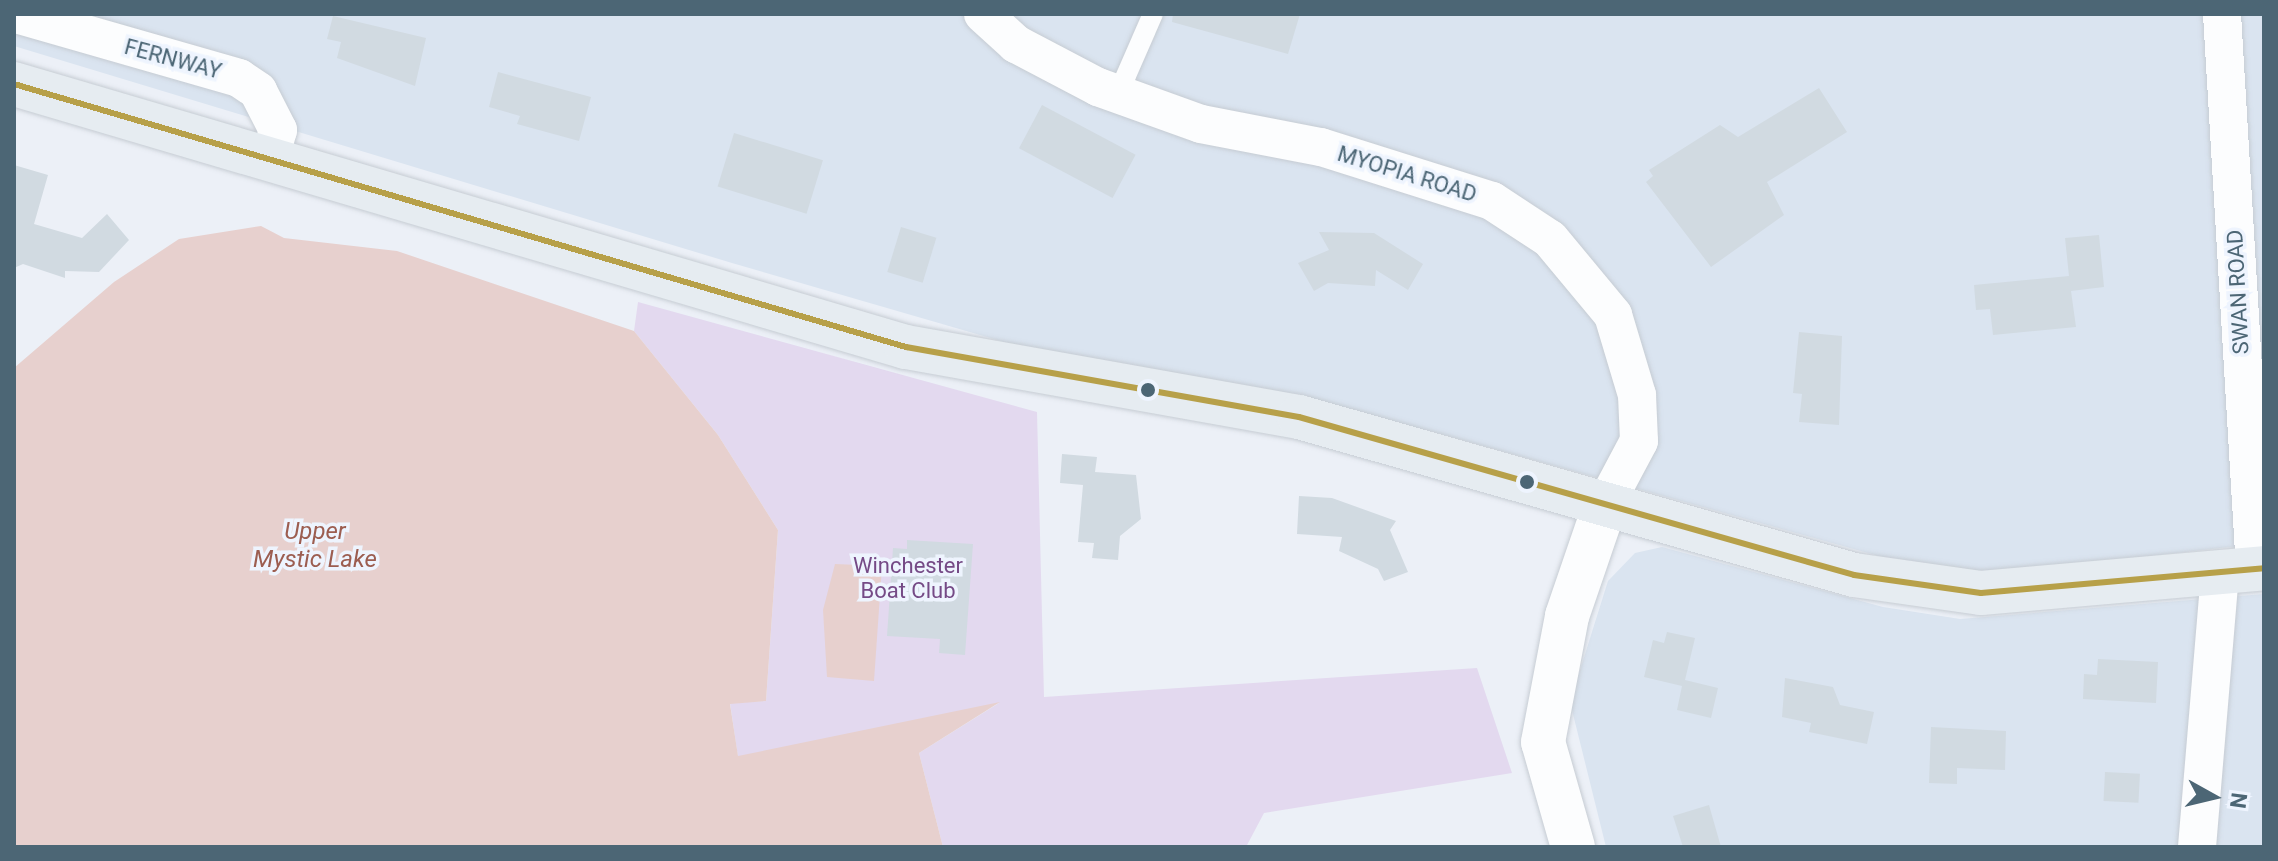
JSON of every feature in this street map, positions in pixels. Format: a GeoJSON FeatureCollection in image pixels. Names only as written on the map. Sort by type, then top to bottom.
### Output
{"type":"FeatureCollection","features":[{"type":"Feature","properties":{"kind":"highway"},"geometry":{"type":"LineString","coordinates":[[14,84],[906,347],[1299,417],[1815,565],[1948,591],[2246,570]]}},
{"type":"Feature","properties":{"kind":"street","name":"FERNWAY"},"geometry":{"type":"LineString","coordinates":[[16,14],[239,78],[258,91],[278,130],[270,158]]}},
{"type":"Feature","properties":{"kind":"street","name":"MYOPIA ROAD"},"geometry":{"type":"LineString","coordinates":[[983,14],[1016,44],[1118,94],[1201,124],[1321,147],[1478,196],[1550,239],[1613,315],[1637,395],[1639,441],[1605,505]]}},
{"type":"Feature","properties":{"kind":"street","name":"SWAN ROAD"},"geometry":{"type":"LineString","coordinates":[[2197,847],[2246,570],[2222,14]]}},
{"type":"Feature","properties":{"kind":"street"},"geometry":{"type":"LineString","coordinates":[[1573,847],[1543,742],[1567,616],[1605,505]]}},
{"type":"Feature","properties":{"kind":"lane"},"geometry":{"type":"LineString","coordinates":[[1118,94],[1153,14]]}},
{"type":"Feature","properties":{"kind":"shaded area"},"geometry":{"type":"Polygon","coordinates":[[[14,14],[2264,14],[2264,543],[1958,578],[1430,431],[1032,350],[732,263],[14,46],[14,14]]]}},
{"type":"Feature","properties":{"kind":"shaded area"},"geometry":{"type":"Polygon","coordinates":[[[1662,547],[1883,607],[1960,619],[2264,594],[2264,847],[1606,847],[1570,702],[1608,581],[1635,553],[1662,547]]]}},
{"type":"Feature","properties":{"kind":"green space","name":"Winchester Boat Club"},"geometry":{"type":"Polygon","coordinates":[[[638,302],[1037,412],[1044,697],[1477,668],[1512,773],[1264,813],[1246,847],[943,847],[919,753],[999,703],[738,757],[730,703],[766,701],[778,530],[718,435],[634,331],[638,302]]]}},
{"type":"Feature","properties":{"kind":"water","name":"Upper Mystic Lake"},"geometry":{"type":"Polygon","coordinates":[[[261,226],[284,238],[397,251],[634,331],[718,435],[778,530],[766,701],[730,704],[738,756],[1000,702],[919,753],[943,847],[14,847],[14,368],[114,282],[179,239],[261,226]]]}},
{"type":"Feature","properties":{"kind":"water"},"geometry":{"type":"Polygon","coordinates":[[[835,564],[882,566],[874,681],[827,677],[823,610],[835,564]]]}},
{"type":"Feature","properties":{"kind":"building"},"geometry":{"type":"Polygon","coordinates":[[[1173,14],[1300,14],[1288,54],[1172,22],[1173,14]]]}},
{"type":"Feature","properties":{"kind":"building"},"geometry":{"type":"Polygon","coordinates":[[[333,16],[426,38],[415,86],[337,58],[341,42],[327,39],[333,16]]]}},
{"type":"Feature","properties":{"kind":"building"},"geometry":{"type":"Polygon","coordinates":[[[498,72],[591,97],[579,141],[517,124],[520,116],[489,107],[498,72]]]}},
{"type":"Feature","properties":{"kind":"building"},"geometry":{"type":"Polygon","coordinates":[[[1819,88],[1847,132],[1767,182],[1784,215],[1711,267],[1646,182],[1653,176],[1649,170],[1720,125],[1738,137],[1819,88]]]}},
{"type":"Feature","properties":{"kind":"building"},"geometry":{"type":"Polygon","coordinates":[[[1042,105],[1136,155],[1113,198],[1019,148],[1042,105]]]}},
{"type":"Feature","properties":{"kind":"building"},"geometry":{"type":"Polygon","coordinates":[[[734,133],[823,160],[807,214],[718,187],[734,133]]]}},
{"type":"Feature","properties":{"kind":"building"},"geometry":{"type":"Polygon","coordinates":[[[14,165],[48,175],[34,224],[82,238],[107,214],[129,240],[99,272],[65,271],[65,278],[23,264],[14,268],[14,165]]]}},
{"type":"Feature","properties":{"kind":"building"},"geometry":{"type":"Polygon","coordinates":[[[901,227],[936,238],[923,283],[887,272],[901,227]]]}},
{"type":"Feature","properties":{"kind":"building"},"geometry":{"type":"Polygon","coordinates":[[[1319,232],[1374,233],[1423,264],[1408,290],[1376,270],[1375,286],[1328,283],[1314,291],[1298,263],[1329,250],[1319,232]]]}},
{"type":"Feature","properties":{"kind":"building"},"geometry":{"type":"Polygon","coordinates":[[[2099,235],[2104,287],[2071,291],[2076,327],[1993,335],[1990,309],[1976,310],[1974,285],[2069,276],[2065,238],[2099,235]]]}},
{"type":"Feature","properties":{"kind":"building"},"geometry":{"type":"Polygon","coordinates":[[[1799,332],[1842,336],[1839,425],[1799,422],[1802,394],[1793,393],[1799,332]]]}},
{"type":"Feature","properties":{"kind":"building"},"geometry":{"type":"Polygon","coordinates":[[[1062,454],[1097,457],[1095,472],[1136,475],[1141,519],[1120,536],[1118,560],[1092,558],[1094,543],[1078,542],[1083,485],[1060,483],[1062,454]]]}},
{"type":"Feature","properties":{"kind":"building"},"geometry":{"type":"Polygon","coordinates":[[[1299,496],[1332,498],[1396,521],[1390,530],[1408,572],[1384,581],[1378,569],[1339,551],[1342,537],[1297,534],[1299,496]]]}},
{"type":"Feature","properties":{"kind":"building"},"geometry":{"type":"Polygon","coordinates":[[[907,540],[973,544],[965,655],[939,653],[940,639],[887,636],[893,548],[907,549],[907,540]]]}},
{"type":"Feature","properties":{"kind":"building"},"geometry":{"type":"Polygon","coordinates":[[[1667,632],[1695,638],[1685,680],[1718,688],[1711,718],[1677,710],[1682,686],[1644,677],[1653,640],[1664,643],[1667,632]]]}},
{"type":"Feature","properties":{"kind":"building"},"geometry":{"type":"Polygon","coordinates":[[[2098,659],[2158,662],[2156,703],[2083,699],[2084,674],[2097,675],[2098,659]]]}},
{"type":"Feature","properties":{"kind":"building"},"geometry":{"type":"Polygon","coordinates":[[[1785,678],[1833,687],[1840,705],[1874,712],[1867,744],[1809,732],[1811,723],[1782,717],[1785,678]]]}},
{"type":"Feature","properties":{"kind":"building"},"geometry":{"type":"Polygon","coordinates":[[[1931,727],[2006,731],[2005,770],[1957,768],[1957,784],[1929,783],[1931,727]]]}},
{"type":"Feature","properties":{"kind":"building"},"geometry":{"type":"Polygon","coordinates":[[[2105,772],[2140,774],[2138,803],[2103,801],[2105,772]]]}},
{"type":"Feature","properties":{"kind":"building"},"geometry":{"type":"Polygon","coordinates":[[[1709,805],[1721,847],[1683,847],[1673,816],[1709,805]]]}},
{"type":"Feature","properties":{"kind":"transit line"},"geometry":{"type":"LineString","coordinates":[[14,84],[906,347],[1299,417],[1854,575],[1981,593],[2264,568]]}}]}
